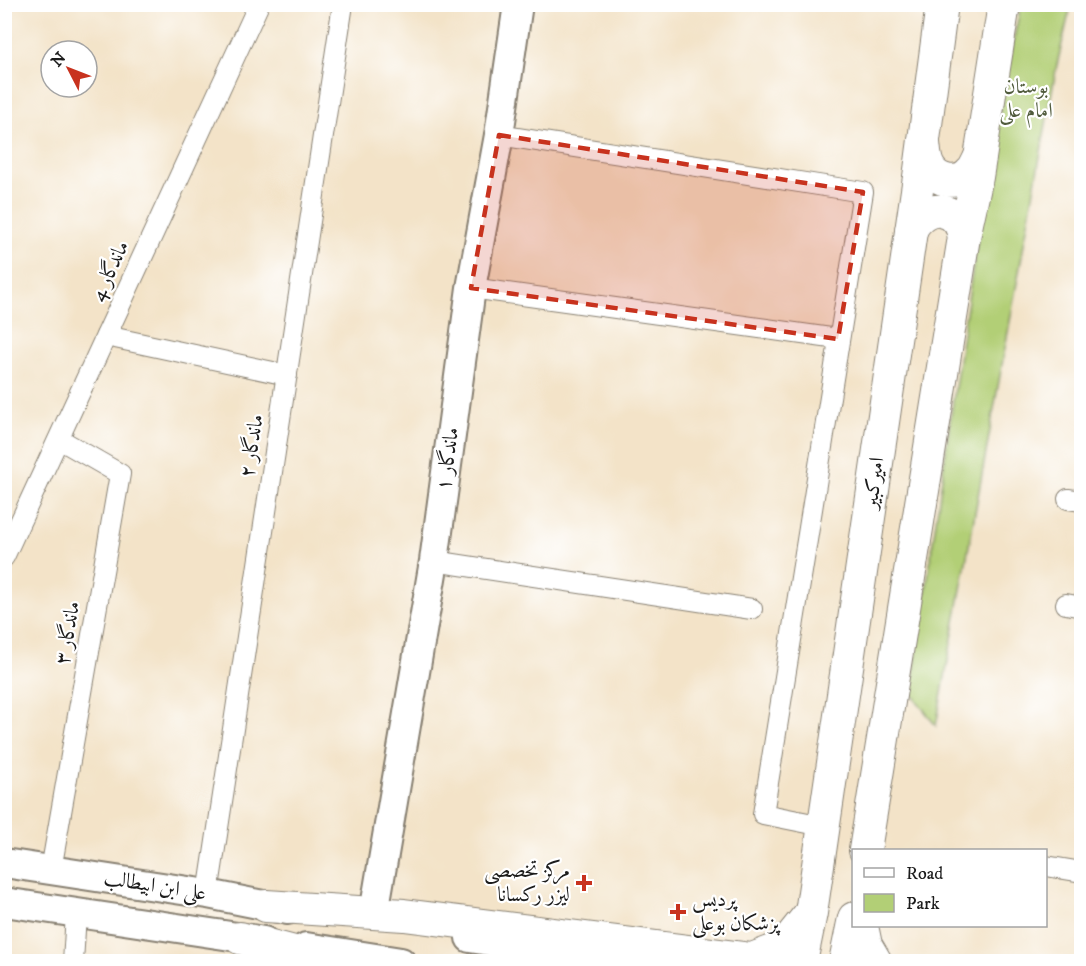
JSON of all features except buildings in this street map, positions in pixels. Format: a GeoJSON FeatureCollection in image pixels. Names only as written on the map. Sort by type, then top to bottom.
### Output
{"type":"FeatureCollection","features":[{"type":"Feature","properties":{"kind":"main road","name":"ماندگار ۱"},"geometry":{"type":"LineString","coordinates":[[374,913],[434,561],[471,288],[499,135],[518,4]]}},
{"type":"Feature","properties":{"kind":"main road","name":"امیرکبیر"},"geometry":{"type":"LineString","coordinates":[[801,962],[811,913],[924,143],[942,4]]}},
{"type":"Feature","properties":{"kind":"main road"},"geometry":{"type":"LineString","coordinates":[[865,849],[1004,4]]}},
{"type":"Feature","properties":{"kind":"main road"},"geometry":{"type":"LineString","coordinates":[[924,143],[929,168],[934,174],[950,181],[966,177],[972,172],[980,157]]}},
{"type":"Feature","properties":{"kind":"main road"},"geometry":{"type":"LineString","coordinates":[[911,230],[915,222],[928,212],[945,212],[958,221],[963,228],[964,237]]}},
{"type":"Feature","properties":{"kind":"main road","name":"علی ابن ابیطالب"},"geometry":{"type":"LineString","coordinates":[[4,863],[208,894],[304,914],[625,962]]}},
{"type":"Feature","properties":{"kind":"main road","name":"علی ابن ابیطالب"},"geometry":{"type":"LineString","coordinates":[[4,902],[401,962]]}},
{"type":"Feature","properties":{"kind":"main road"},"geometry":{"type":"LineString","coordinates":[[266,906],[374,913],[514,928],[719,958],[752,959],[783,947],[811,913]]}},
{"type":"Feature","properties":{"kind":"main road"},"geometry":{"type":"LineString","coordinates":[[844,962],[852,927]]}},
{"type":"Feature","properties":{"kind":"main road"},"geometry":{"type":"LineString","coordinates":[[862,927],[866,945],[876,962]]}},
{"type":"Feature","properties":{"kind":"main road"},"geometry":{"type":"LineString","coordinates":[[247,938],[333,962]]}},
{"type":"Feature","properties":{"kind":"street","name":"ماندگار 4"},"geometry":{"type":"LineString","coordinates":[[4,557],[259,4]]}},
{"type":"Feature","properties":{"kind":"street","name":"ماندگار ۲"},"geometry":{"type":"LineString","coordinates":[[208,894],[343,4]]}},
{"type":"Feature","properties":{"kind":"street"},"geometry":{"type":"LineString","coordinates":[[499,135],[862,192],[764,814],[823,826]]}},
{"type":"Feature","properties":{"kind":"street"},"geometry":{"type":"LineString","coordinates":[[471,288],[838,339]]}},
{"type":"Feature","properties":{"kind":"street"},"geometry":{"type":"LineString","coordinates":[[106,336],[287,375]]}},
{"type":"Feature","properties":{"kind":"street","name":"ماندگار ۳"},"geometry":{"type":"LineString","coordinates":[[51,870],[120,474],[59,439]]}},
{"type":"Feature","properties":{"kind":"street"},"geometry":{"type":"LineString","coordinates":[[434,561],[752,609]]}},
{"type":"Feature","properties":{"kind":"street"},"geometry":{"type":"LineString","coordinates":[[1047,866],[1082,872]]}},
{"type":"Feature","properties":{"kind":"street"},"geometry":{"type":"LineString","coordinates":[[72,962],[76,914]]}},
{"type":"Feature","properties":{"kind":"highlighted area"},"geometry":{"type":"Polygon","coordinates":[[[499,135],[863,192],[838,339],[471,288],[499,135]]]}},
{"type":"Feature","properties":{"kind":"green space","name":"بوستان امام علی"},"geometry":{"type":"Polygon","coordinates":[[[1021,5],[1071,5],[1056,69],[936,726],[911,693],[974,262],[1021,5]]]}},
{"type":"Feature","properties":{"kind":"place","name":"مرکز تخصصی لیزر رکسانا"},"geometry":{"type":"Point","coordinates":[584,883]}},
{"type":"Feature","properties":{"kind":"place","name":"پردیس پزشکان بوعلی"},"geometry":{"type":"Point","coordinates":[678,912]}}]}
